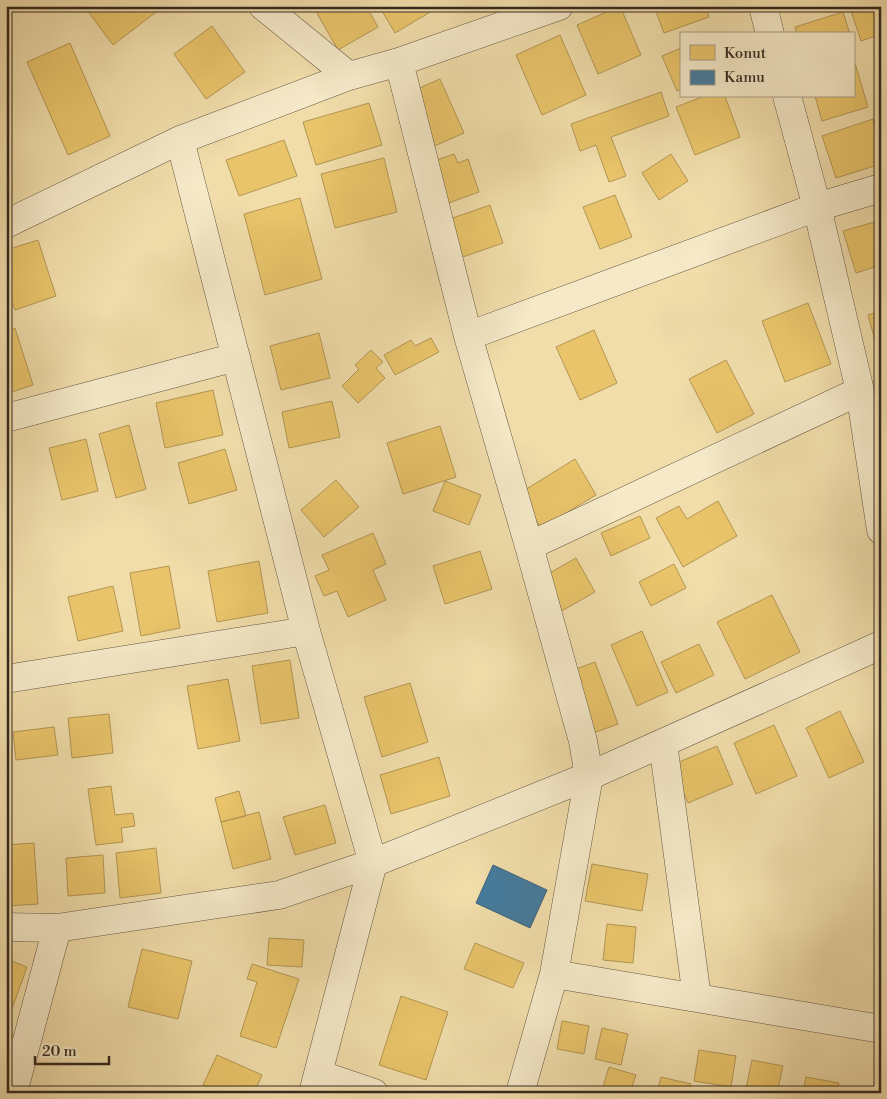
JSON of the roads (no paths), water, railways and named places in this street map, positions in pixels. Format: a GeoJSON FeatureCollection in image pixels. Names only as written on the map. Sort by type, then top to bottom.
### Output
{"type":"FeatureCollection","features":[{"type":"Feature","properties":{"kind":"street"},"geometry":{"type":"LineString","coordinates":[[263,6],[349,76]]}},
{"type":"Feature","properties":{"kind":"street"},"geometry":{"type":"LineString","coordinates":[[6,224],[180,140],[349,76],[399,62],[559,6]]}},
{"type":"Feature","properties":{"kind":"street"},"geometry":{"type":"LineString","coordinates":[[763,6],[770,32]]}},
{"type":"Feature","properties":{"kind":"street"},"geometry":{"type":"LineString","coordinates":[[399,62],[468,336],[583,742],[589,776],[554,974],[520,1093]]}},
{"type":"Feature","properties":{"kind":"street"},"geometry":{"type":"LineString","coordinates":[[788,98],[816,207],[860,392],[881,530]]}},
{"type":"Feature","properties":{"kind":"street"},"geometry":{"type":"LineString","coordinates":[[180,140],[306,631],[373,863],[316,1083],[374,1093]]}},
{"type":"Feature","properties":{"kind":"street"},"geometry":{"type":"LineString","coordinates":[[468,336],[816,207],[881,188]]}},
{"type":"Feature","properties":{"kind":"street"},"geometry":{"type":"LineString","coordinates":[[6,418],[236,357]]}},
{"type":"Feature","properties":{"kind":"street"},"geometry":{"type":"LineString","coordinates":[[529,546],[860,392]]}},
{"type":"Feature","properties":{"kind":"street"},"geometry":{"type":"LineString","coordinates":[[6,679],[306,631]]}},
{"type":"Feature","properties":{"kind":"street"},"geometry":{"type":"LineString","coordinates":[[6,927],[57,928],[279,895],[373,863],[589,776],[881,645]]}},
{"type":"Feature","properties":{"kind":"street"},"geometry":{"type":"LineString","coordinates":[[662,744],[697,998]]}},
{"type":"Feature","properties":{"kind":"street"},"geometry":{"type":"LineString","coordinates":[[13,1093],[57,928]]}},
{"type":"Feature","properties":{"kind":"street"},"geometry":{"type":"LineString","coordinates":[[554,974],[881,1029]]}}]}
